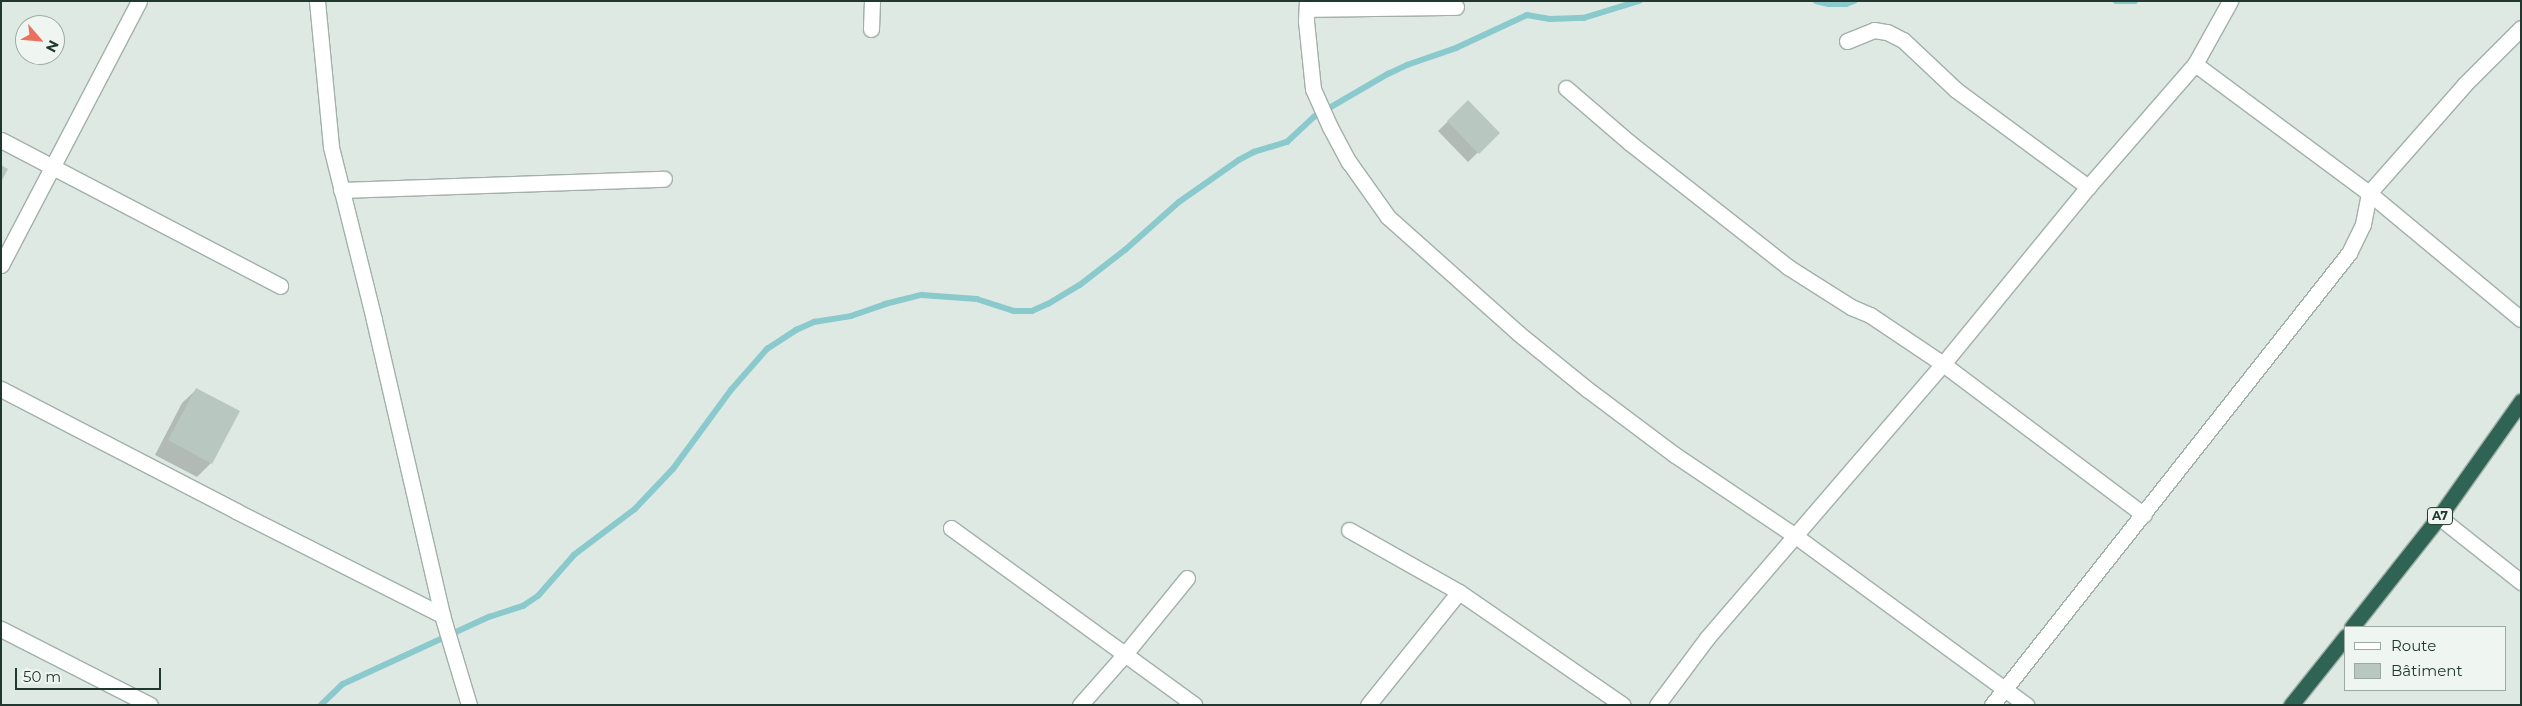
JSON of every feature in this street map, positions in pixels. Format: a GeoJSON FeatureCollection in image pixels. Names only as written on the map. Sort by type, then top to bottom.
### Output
{"type":"FeatureCollection","features":[{"type":"Feature","properties":{"kind":"highway","name":"A7"},"geometry":{"type":"LineString","coordinates":[[2353,626],[2439,518],[2521,401]]}},
{"type":"Feature","properties":{"kind":"highway"},"geometry":{"type":"LineString","coordinates":[[2291,705],[2344,639]]}},
{"type":"Feature","properties":{"kind":"street"},"geometry":{"type":"LineString","coordinates":[[1,265],[138,1]]}},
{"type":"Feature","properties":{"kind":"street"},"geometry":{"type":"LineString","coordinates":[[316,1],[331,147],[444,618],[469,705]]}},
{"type":"Feature","properties":{"kind":"street"},"geometry":{"type":"LineString","coordinates":[[871,29],[872,1]]}},
{"type":"Feature","properties":{"kind":"street"},"geometry":{"type":"LineString","coordinates":[[1657,705],[1707,638],[1943,364],[2088,187],[2195,64],[2230,1]]}},
{"type":"Feature","properties":{"kind":"street"},"geometry":{"type":"LineString","coordinates":[[1456,7],[1307,5],[1313,89],[1330,127],[1349,162],[1388,217],[1497,314],[1587,389],[1674,455],[1794,535],[2026,705]]}},
{"type":"Feature","properties":{"kind":"street"},"geometry":{"type":"LineString","coordinates":[[1992,705],[2144,515],[2349,253],[2363,224],[2369,193],[2465,84],[2521,28]]}},
{"type":"Feature","properties":{"kind":"street"},"geometry":{"type":"LineString","coordinates":[[1847,41],[1874,30],[1887,32],[1903,40],[1956,90],[2088,187]]}},
{"type":"Feature","properties":{"kind":"street"},"geometry":{"type":"LineString","coordinates":[[2195,64],[2369,193],[2521,319]]}},
{"type":"Feature","properties":{"kind":"street"},"geometry":{"type":"LineString","coordinates":[[1566,88],[1630,142],[1788,266],[1851,307],[1870,315],[1943,364],[2144,515]]}},
{"type":"Feature","properties":{"kind":"street"},"geometry":{"type":"LineString","coordinates":[[1,140],[280,286]]}},
{"type":"Feature","properties":{"kind":"street"},"geometry":{"type":"LineString","coordinates":[[341,190],[664,179]]}},
{"type":"Feature","properties":{"kind":"street"},"geometry":{"type":"LineString","coordinates":[[1,389],[444,618]]}},
{"type":"Feature","properties":{"kind":"street"},"geometry":{"type":"LineString","coordinates":[[2439,518],[2521,582]]}},
{"type":"Feature","properties":{"kind":"street"},"geometry":{"type":"LineString","coordinates":[[951,528],[1195,705]]}},
{"type":"Feature","properties":{"kind":"street"},"geometry":{"type":"LineString","coordinates":[[1348,530],[1459,592],[1623,705]]}},
{"type":"Feature","properties":{"kind":"street"},"geometry":{"type":"LineString","coordinates":[[1080,705],[1125,654],[1187,578]]}},
{"type":"Feature","properties":{"kind":"street"},"geometry":{"type":"LineString","coordinates":[[1368,705],[1459,592]]}},
{"type":"Feature","properties":{"kind":"street"},"geometry":{"type":"LineString","coordinates":[[1,629],[150,705]]}},
{"type":"Feature","properties":{"kind":"building"},"geometry":{"type":"Polygon","coordinates":[[[1468,100],[1500,133],[1479,154],[1447,121],[1468,100]]]}},
{"type":"Feature","properties":{"kind":"building"},"geometry":{"type":"Polygon","coordinates":[[[1,165],[8,169],[1,182],[1,165]]]}},
{"type":"Feature","properties":{"kind":"building"},"geometry":{"type":"Polygon","coordinates":[[[196,388],[240,411],[212,464],[168,440],[196,388]]]}},
{"type":"Feature","properties":{"kind":"waterway"},"geometry":{"type":"LineString","coordinates":[[321,705],[343,684],[489,617],[523,606],[538,596],[574,555],[635,509],[673,469],[731,390],[767,349],[796,330],[814,322],[851,316],[885,304],[922,295],[977,299],[1014,311],[1032,311],[1080,285],[1125,250],[1179,202],[1239,160],[1254,152],[1287,142],[1314,117],[1388,74],[1407,65],[1456,48],[1527,15],[1550,19],[1584,18],[1639,1]]}},
{"type":"Feature","properties":{"kind":"waterway"},"geometry":{"type":"LineString","coordinates":[[1816,1],[1829,4],[1846,4],[1854,1]]}},
{"type":"Feature","properties":{"kind":"waterway"},"geometry":{"type":"LineString","coordinates":[[2116,1],[2135,1]]}}]}
